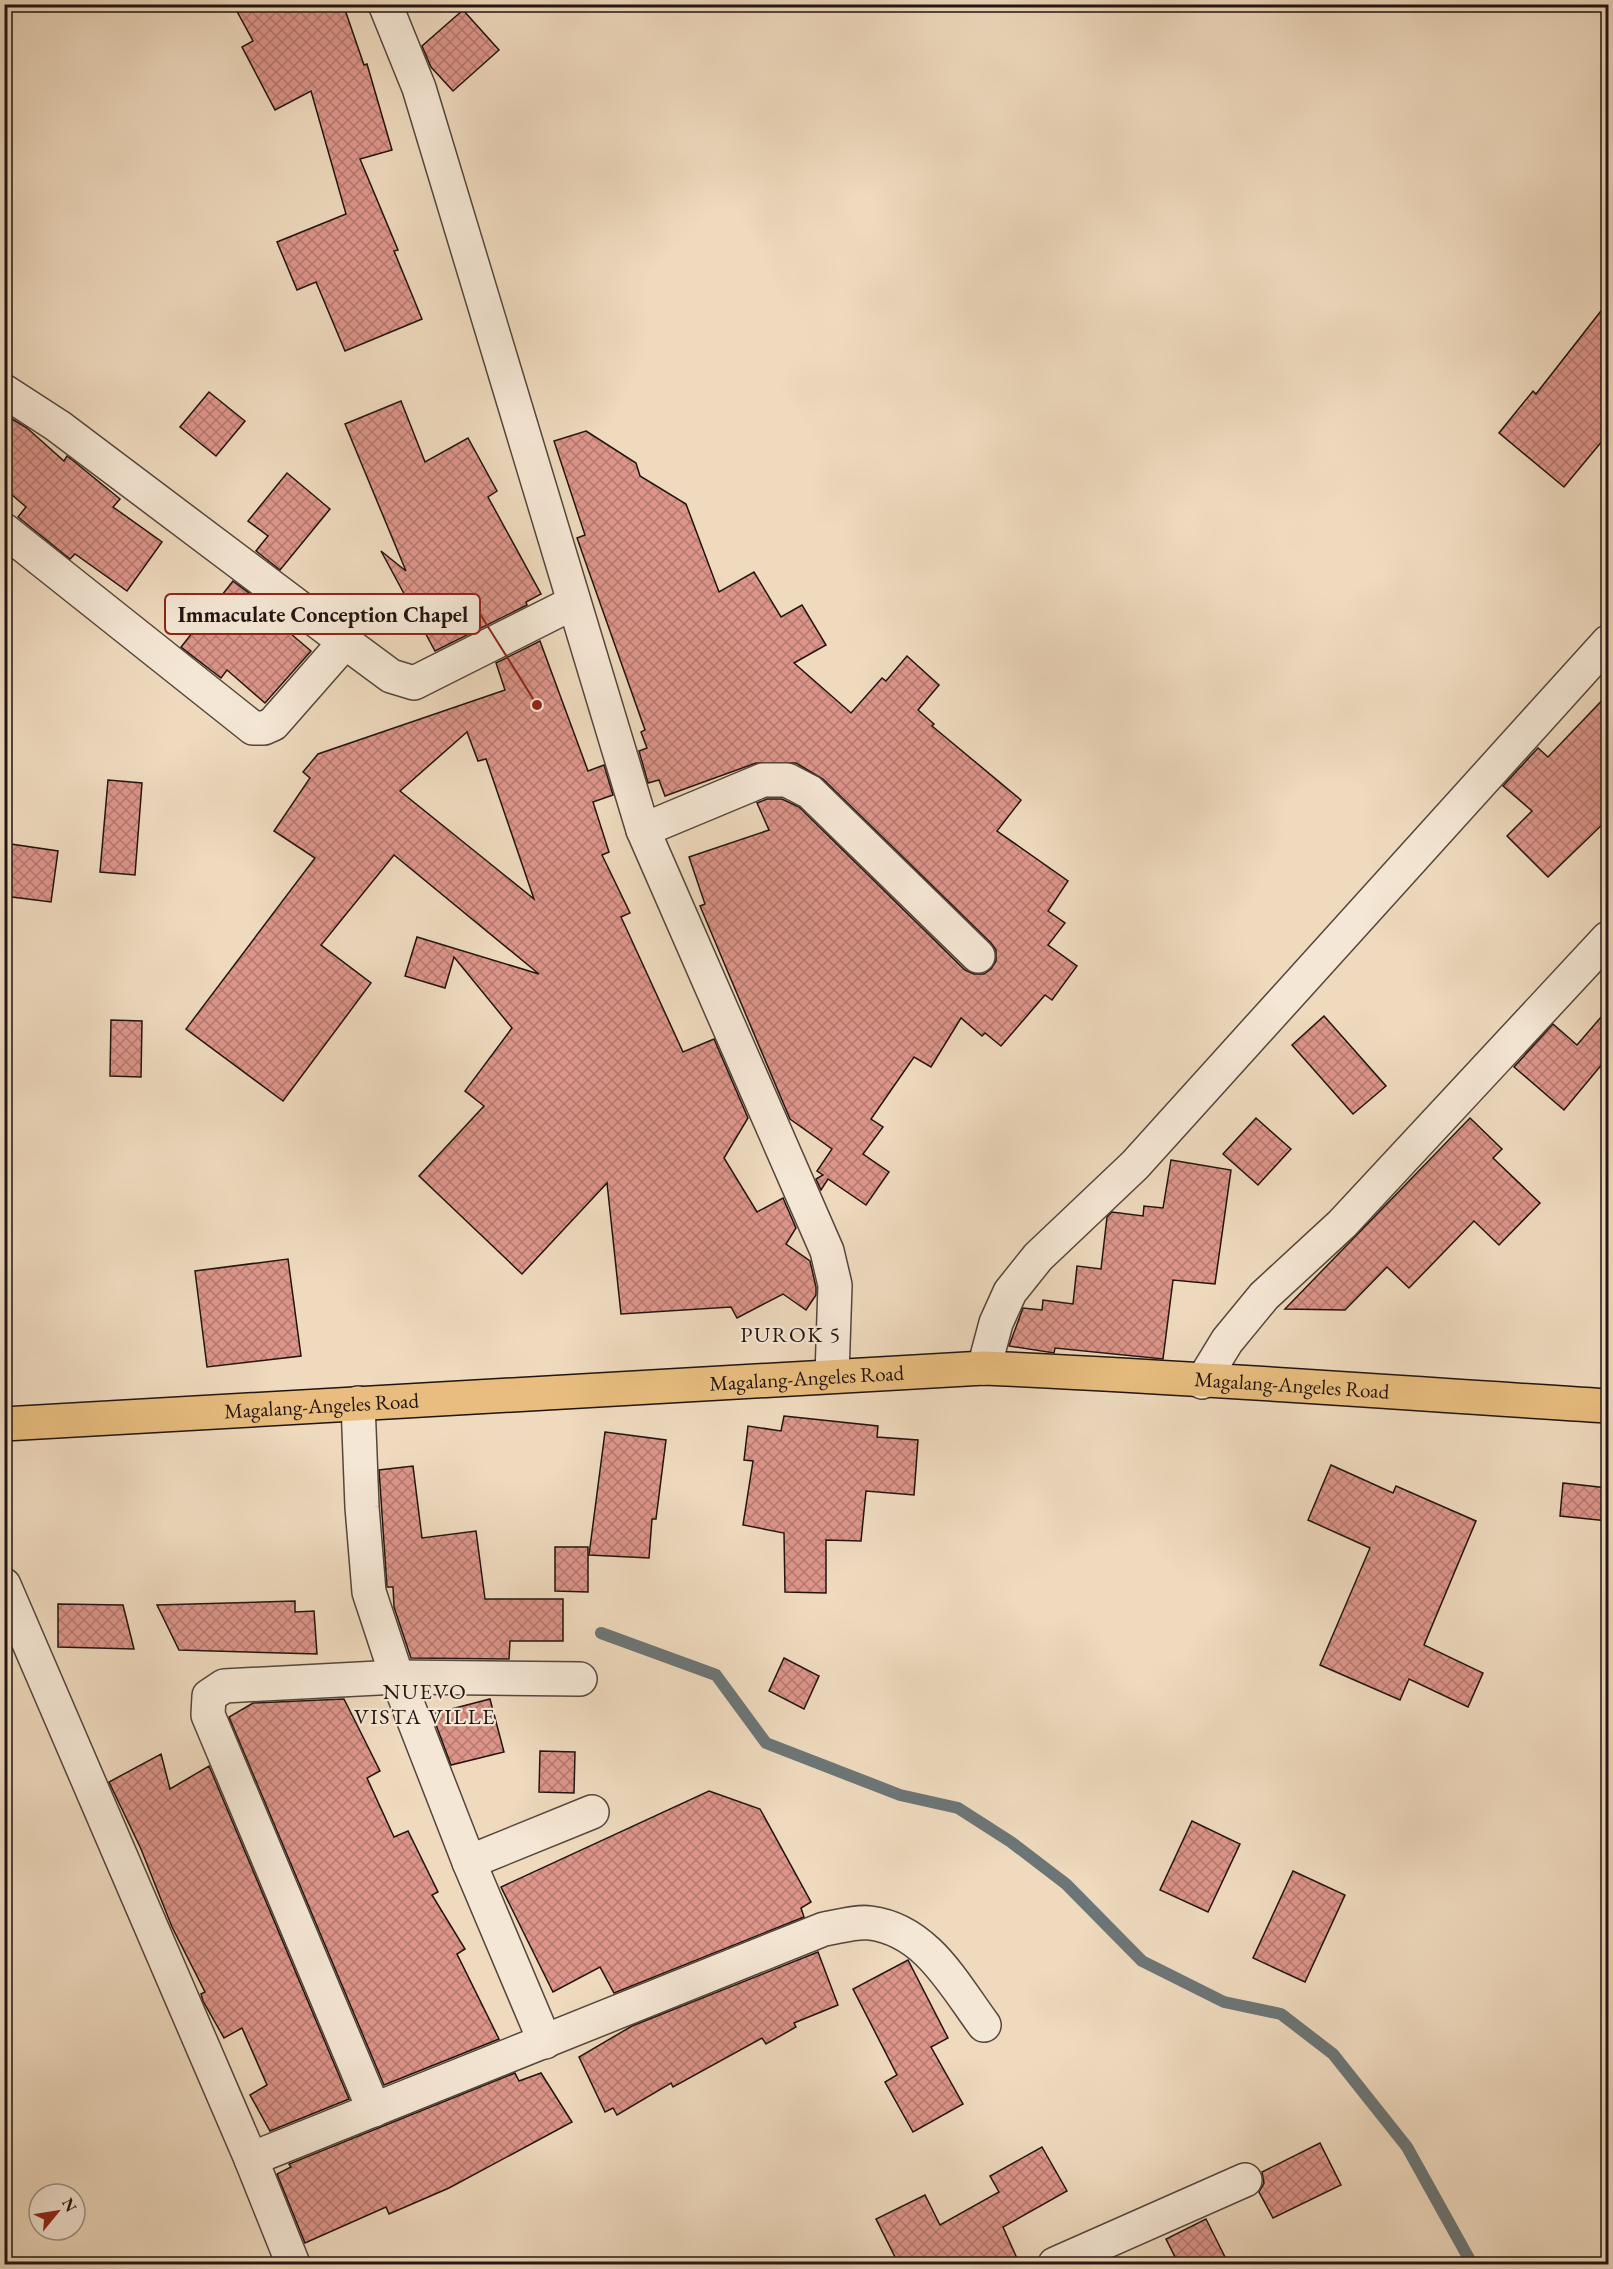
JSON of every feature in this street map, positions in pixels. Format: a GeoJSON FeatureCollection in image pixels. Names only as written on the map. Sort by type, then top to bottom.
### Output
{"type":"FeatureCollection","features":[{"type":"Feature","properties":{"kind":"main road","name":"Magalang-Angeles Road"},"geometry":{"type":"LineString","coordinates":[[4,1424],[984,1368],[1123,1374],[1202,1382],[1608,1406]]}},
{"type":"Feature","properties":{"kind":"street"},"geometry":{"type":"LineString","coordinates":[[385,4],[420,88],[643,830],[827,1251],[835,1285],[832,1375]]}},
{"type":"Feature","properties":{"kind":"street"},"geometry":{"type":"LineString","coordinates":[[4,391],[58,426],[391,676],[414,683],[573,603]]}},
{"type":"Feature","properties":{"kind":"street"},"geometry":{"type":"LineString","coordinates":[[4,530],[253,728],[264,728],[273,724],[345,642]]}},
{"type":"Feature","properties":{"kind":"street"},"geometry":{"type":"LineString","coordinates":[[984,1368],[996,1323],[1010,1292],[1038,1257],[1135,1165],[1608,642]]}},
{"type":"Feature","properties":{"kind":"street"},"geometry":{"type":"LineString","coordinates":[[643,830],[763,780],[787,780],[810,792],[978,956]]}},
{"type":"Feature","properties":{"kind":"street"},"geometry":{"type":"LineString","coordinates":[[1202,1382],[1227,1341],[1264,1296],[1342,1224],[1608,938]]}},
{"type":"Feature","properties":{"kind":"street"},"geometry":{"type":"LineString","coordinates":[[358,1403],[369,1592],[397,1677],[469,1862],[545,2042]]}},
{"type":"Feature","properties":{"kind":"street"},"geometry":{"type":"LineString","coordinates":[[4,1585],[251,2159],[293,2265]]}},
{"type":"Feature","properties":{"kind":"street"},"geometry":{"type":"LineString","coordinates":[[374,2110],[208,1715],[209,1696],[224,1686],[397,1677],[580,1678]]}},
{"type":"Feature","properties":{"kind":"street"},"geometry":{"type":"LineString","coordinates":[[469,1862],[592,1812]]}},
{"type":"Feature","properties":{"kind":"street"},"geometry":{"type":"LineString","coordinates":[[251,2159],[824,1929],[868,1922],[902,1931],[930,1953],[984,2025]]}},
{"type":"Feature","properties":{"kind":"street"},"geometry":{"type":"LineString","coordinates":[[1055,2265],[1245,2180]]}},
{"type":"Feature","properties":{"kind":"building"},"geometry":{"type":"Polygon","coordinates":[[[233,4],[343,4],[364,65],[367,64],[392,150],[360,159],[398,250],[394,251],[422,319],[345,351],[316,282],[297,290],[277,242],[346,214],[311,91],[275,110],[242,47],[253,41],[233,4]]]}},
{"type":"Feature","properties":{"kind":"building"},"geometry":{"type":"Polygon","coordinates":[[[463,10],[499,50],[453,91],[431,67],[422,46],[463,10]]]}},
{"type":"Feature","properties":{"kind":"building"},"geometry":{"type":"Polygon","coordinates":[[[1608,302],[1608,434],[1564,487],[1499,433],[1533,391],[1536,394],[1608,302]]]}},
{"type":"Feature","properties":{"kind":"building"},"geometry":{"type":"Polygon","coordinates":[[[209,392],[245,421],[216,456],[180,427],[209,392]]]}},
{"type":"Feature","properties":{"kind":"building"},"geometry":{"type":"Polygon","coordinates":[[[401,401],[425,462],[468,438],[497,491],[488,497],[541,594],[526,602],[527,605],[435,651],[381,551],[406,571],[345,424],[401,401]]]}},
{"type":"Feature","properties":{"kind":"building"},"geometry":{"type":"Polygon","coordinates":[[[4,414],[27,428],[64,461],[67,456],[76,463],[120,499],[113,507],[162,542],[127,591],[75,554],[70,559],[18,517],[26,507],[4,488],[4,414]]]}},
{"type":"Feature","properties":{"kind":"building"},"geometry":{"type":"Polygon","coordinates":[[[586,431],[636,463],[640,476],[686,504],[719,592],[754,572],[781,617],[802,605],[826,645],[794,663],[851,713],[882,678],[886,681],[907,656],[939,685],[918,710],[934,724],[932,726],[1021,800],[997,831],[1068,881],[1048,911],[1065,923],[1048,945],[1077,966],[1052,1000],[1045,995],[1001,1046],[985,1033],[982,1036],[961,1018],[931,1067],[914,1057],[871,1119],[883,1127],[863,1154],[889,1172],[866,1205],[828,1179],[821,1190],[816,1179],[823,1175],[817,1171],[832,1149],[790,1119],[700,906],[705,904],[689,857],[769,830],[757,803],[767,799],[782,799],[799,807],[965,970],[974,974],[984,974],[996,961],[996,950],[823,779],[796,763],[756,763],[665,796],[659,780],[648,783],[639,751],[647,748],[641,732],[645,730],[577,538],[585,535],[554,441],[586,431]]]}},
{"type":"Feature","properties":{"kind":"building"},"geometry":{"type":"Polygon","coordinates":[[[287,473],[330,509],[280,570],[256,551],[268,536],[248,521],[287,473]]]}},
{"type":"Feature","properties":{"kind":"building"},"geometry":{"type":"Polygon","coordinates":[[[233,581],[257,599],[255,601],[270,616],[311,651],[265,703],[227,670],[221,678],[181,647],[233,581]]]}},
{"type":"Feature","properties":{"kind":"building"},"geometry":{"type":"Polygon","coordinates":[[[540,641],[588,771],[604,765],[613,795],[593,802],[609,852],[602,855],[630,913],[621,917],[683,1052],[714,1039],[748,1118],[724,1158],[757,1212],[783,1198],[796,1228],[786,1244],[810,1261],[816,1287],[816,1295],[806,1310],[783,1294],[737,1318],[731,1307],[621,1314],[607,1183],[522,1274],[419,1176],[484,1106],[465,1091],[512,1028],[454,957],[445,988],[405,976],[417,937],[539,974],[394,855],[321,945],[371,983],[283,1101],[186,1029],[315,858],[274,831],[310,778],[303,772],[318,754],[505,690],[496,663],[540,641]],[[467,732],[400,791],[534,899],[486,759],[478,761],[467,732]]]}},
{"type":"Feature","properties":{"kind":"building"},"geometry":{"type":"Polygon","coordinates":[[[1608,694],[1608,819],[1548,877],[1507,836],[1532,811],[1503,786],[1538,748],[1548,757],[1608,694]]]}},
{"type":"Feature","properties":{"kind":"building"},"geometry":{"type":"Polygon","coordinates":[[[108,780],[142,783],[135,875],[100,872],[108,780]]]}},
{"type":"Feature","properties":{"kind":"building"},"geometry":{"type":"Polygon","coordinates":[[[4,843],[58,851],[51,902],[4,896],[4,843]]]}},
{"type":"Feature","properties":{"kind":"building"},"geometry":{"type":"Polygon","coordinates":[[[1608,1009],[1608,1057],[1564,1110],[1514,1067],[1553,1024],[1577,1045],[1608,1009]]]}},
{"type":"Feature","properties":{"kind":"building"},"geometry":{"type":"Polygon","coordinates":[[[1324,1016],[1386,1086],[1353,1114],[1292,1045],[1324,1016]]]}},
{"type":"Feature","properties":{"kind":"building"},"geometry":{"type":"Polygon","coordinates":[[[111,1020],[142,1021],[141,1077],[110,1076],[111,1020]]]}},
{"type":"Feature","properties":{"kind":"building"},"geometry":{"type":"Polygon","coordinates":[[[1256,1118],[1291,1149],[1258,1185],[1223,1154],[1256,1118]]]}},
{"type":"Feature","properties":{"kind":"building"},"geometry":{"type":"Polygon","coordinates":[[[1470,1118],[1502,1149],[1493,1158],[1540,1203],[1499,1245],[1474,1221],[1409,1288],[1387,1267],[1345,1310],[1285,1309],[1470,1118]]]}},
{"type":"Feature","properties":{"kind":"building"},"geometry":{"type":"Polygon","coordinates":[[[1171,1160],[1231,1170],[1215,1284],[1173,1280],[1163,1359],[1055,1348],[1054,1353],[1009,1346],[1023,1308],[1042,1310],[1043,1300],[1073,1304],[1077,1266],[1101,1269],[1107,1217],[1112,1212],[1143,1216],[1144,1206],[1163,1208],[1171,1160]]]}},
{"type":"Feature","properties":{"kind":"building"},"geometry":{"type":"Polygon","coordinates":[[[288,1259],[301,1356],[207,1367],[195,1271],[288,1259]]]}},
{"type":"Feature","properties":{"kind":"building"},"geometry":{"type":"Polygon","coordinates":[[[784,1416],[878,1426],[877,1437],[918,1440],[914,1495],[866,1491],[861,1541],[826,1540],[826,1593],[785,1592],[784,1533],[743,1525],[753,1461],[744,1460],[748,1426],[781,1431],[784,1416]]]}},
{"type":"Feature","properties":{"kind":"building"},"geometry":{"type":"Polygon","coordinates":[[[605,1432],[666,1440],[656,1519],[652,1519],[649,1558],[589,1555],[605,1432]]]}},
{"type":"Feature","properties":{"kind":"building"},"geometry":{"type":"Polygon","coordinates":[[[1331,1465],[1393,1493],[1396,1486],[1476,1521],[1424,1645],[1483,1673],[1468,1707],[1409,1679],[1400,1700],[1320,1665],[1370,1548],[1308,1520],[1331,1465]]]}},
{"type":"Feature","properties":{"kind":"building"},"geometry":{"type":"Polygon","coordinates":[[[413,1466],[422,1538],[476,1531],[485,1599],[563,1599],[563,1641],[510,1641],[509,1659],[411,1658],[394,1607],[393,1587],[387,1587],[379,1470],[413,1466]]]}},
{"type":"Feature","properties":{"kind":"building"},"geometry":{"type":"Polygon","coordinates":[[[1563,1483],[1608,1488],[1608,1521],[1560,1516],[1563,1483]]]}},
{"type":"Feature","properties":{"kind":"building"},"geometry":{"type":"Polygon","coordinates":[[[555,1547],[588,1547],[588,1592],[555,1591],[555,1547]]]}},
{"type":"Feature","properties":{"kind":"building"},"geometry":{"type":"Polygon","coordinates":[[[295,1601],[295,1612],[314,1611],[317,1654],[179,1650],[157,1605],[295,1601]]]}},
{"type":"Feature","properties":{"kind":"building"},"geometry":{"type":"Polygon","coordinates":[[[58,1604],[123,1605],[134,1649],[58,1647],[58,1604]]]}},
{"type":"Feature","properties":{"kind":"building"},"geometry":{"type":"Polygon","coordinates":[[[784,1658],[819,1676],[804,1709],[769,1691],[784,1658]]]}},
{"type":"Feature","properties":{"kind":"building"},"geometry":{"type":"Polygon","coordinates":[[[344,1699],[380,1771],[367,1778],[394,1837],[408,1831],[438,1892],[432,1895],[465,1949],[457,1954],[499,2039],[384,2085],[229,1717],[253,1703],[344,1699]]]}},
{"type":"Feature","properties":{"kind":"building"},"geometry":{"type":"Polygon","coordinates":[[[490,1699],[504,1752],[451,1765],[432,1714],[490,1699]]]}},
{"type":"Feature","properties":{"kind":"building"},"geometry":{"type":"Polygon","coordinates":[[[540,1751],[575,1752],[574,1793],[539,1792],[540,1751]]]}},
{"type":"Feature","properties":{"kind":"building"},"geometry":{"type":"Polygon","coordinates":[[[161,1754],[170,1789],[209,1766],[349,2099],[270,2131],[250,2095],[267,2085],[242,2028],[224,2038],[203,2001],[201,1994],[205,1992],[172,1927],[141,1849],[109,1782],[161,1754]]]}},
{"type":"Feature","properties":{"kind":"building"},"geometry":{"type":"Polygon","coordinates":[[[709,1791],[760,1809],[811,1902],[801,1908],[804,1917],[614,1993],[600,1967],[553,1992],[501,1887],[709,1791]]]}},
{"type":"Feature","properties":{"kind":"building"},"geometry":{"type":"Polygon","coordinates":[[[1192,1821],[1240,1844],[1208,1912],[1160,1890],[1192,1821]]]}},
{"type":"Feature","properties":{"kind":"building"},"geometry":{"type":"Polygon","coordinates":[[[1293,1871],[1345,1895],[1305,1982],[1253,1958],[1293,1871]]]}},
{"type":"Feature","properties":{"kind":"building"},"geometry":{"type":"Polygon","coordinates":[[[818,1952],[838,2005],[794,2023],[796,2027],[766,2044],[762,2038],[673,2087],[671,2083],[617,2115],[613,2108],[605,2112],[579,2057],[632,2026],[818,1952]]]}},
{"type":"Feature","properties":{"kind":"building"},"geometry":{"type":"Polygon","coordinates":[[[908,1960],[948,2038],[931,2047],[963,2104],[913,2132],[885,2082],[897,2075],[853,1989],[908,1960]]]}},
{"type":"Feature","properties":{"kind":"building"},"geometry":{"type":"Polygon","coordinates":[[[515,2073],[519,2081],[541,2073],[572,2122],[449,2188],[389,2214],[386,2207],[305,2243],[277,2174],[291,2167],[289,2164],[515,2073]]]}},
{"type":"Feature","properties":{"kind":"building"},"geometry":{"type":"Polygon","coordinates":[[[1320,2143],[1341,2185],[1273,2218],[1259,2192],[1264,2183],[1262,2172],[1320,2143]]]}},
{"type":"Feature","properties":{"kind":"building"},"geometry":{"type":"Polygon","coordinates":[[[1042,2147],[1067,2191],[1003,2227],[1020,2265],[899,2265],[876,2219],[925,2195],[940,2225],[999,2192],[990,2176],[1042,2147]]]}},
{"type":"Feature","properties":{"kind":"building"},"geometry":{"type":"Polygon","coordinates":[[[1206,2219],[1229,2265],[1179,2265],[1166,2239],[1206,2219]]]}},
{"type":"Feature","properties":{"kind":"waterway"},"geometry":{"type":"LineString","coordinates":[[601,1633],[716,1675],[766,1743],[900,1795],[958,1808],[1011,1842],[1066,1884],[1142,1961],[1224,2002],[1281,2014],[1333,2054],[1407,2147],[1472,2264]]}},
{"type":"Feature","properties":{"kind":"place","name":"Immaculate Conception Chapel"},"geometry":{"type":"Point","coordinates":[537,705]}},
{"type":"Feature","properties":{"kind":"district","name":"PUROK 5"},"geometry":{"type":"Point","coordinates":[791,1334]}},
{"type":"Feature","properties":{"kind":"district","name":"NUEVO VISTA VILLE"},"geometry":{"type":"Point","coordinates":[425,1704]}}]}
